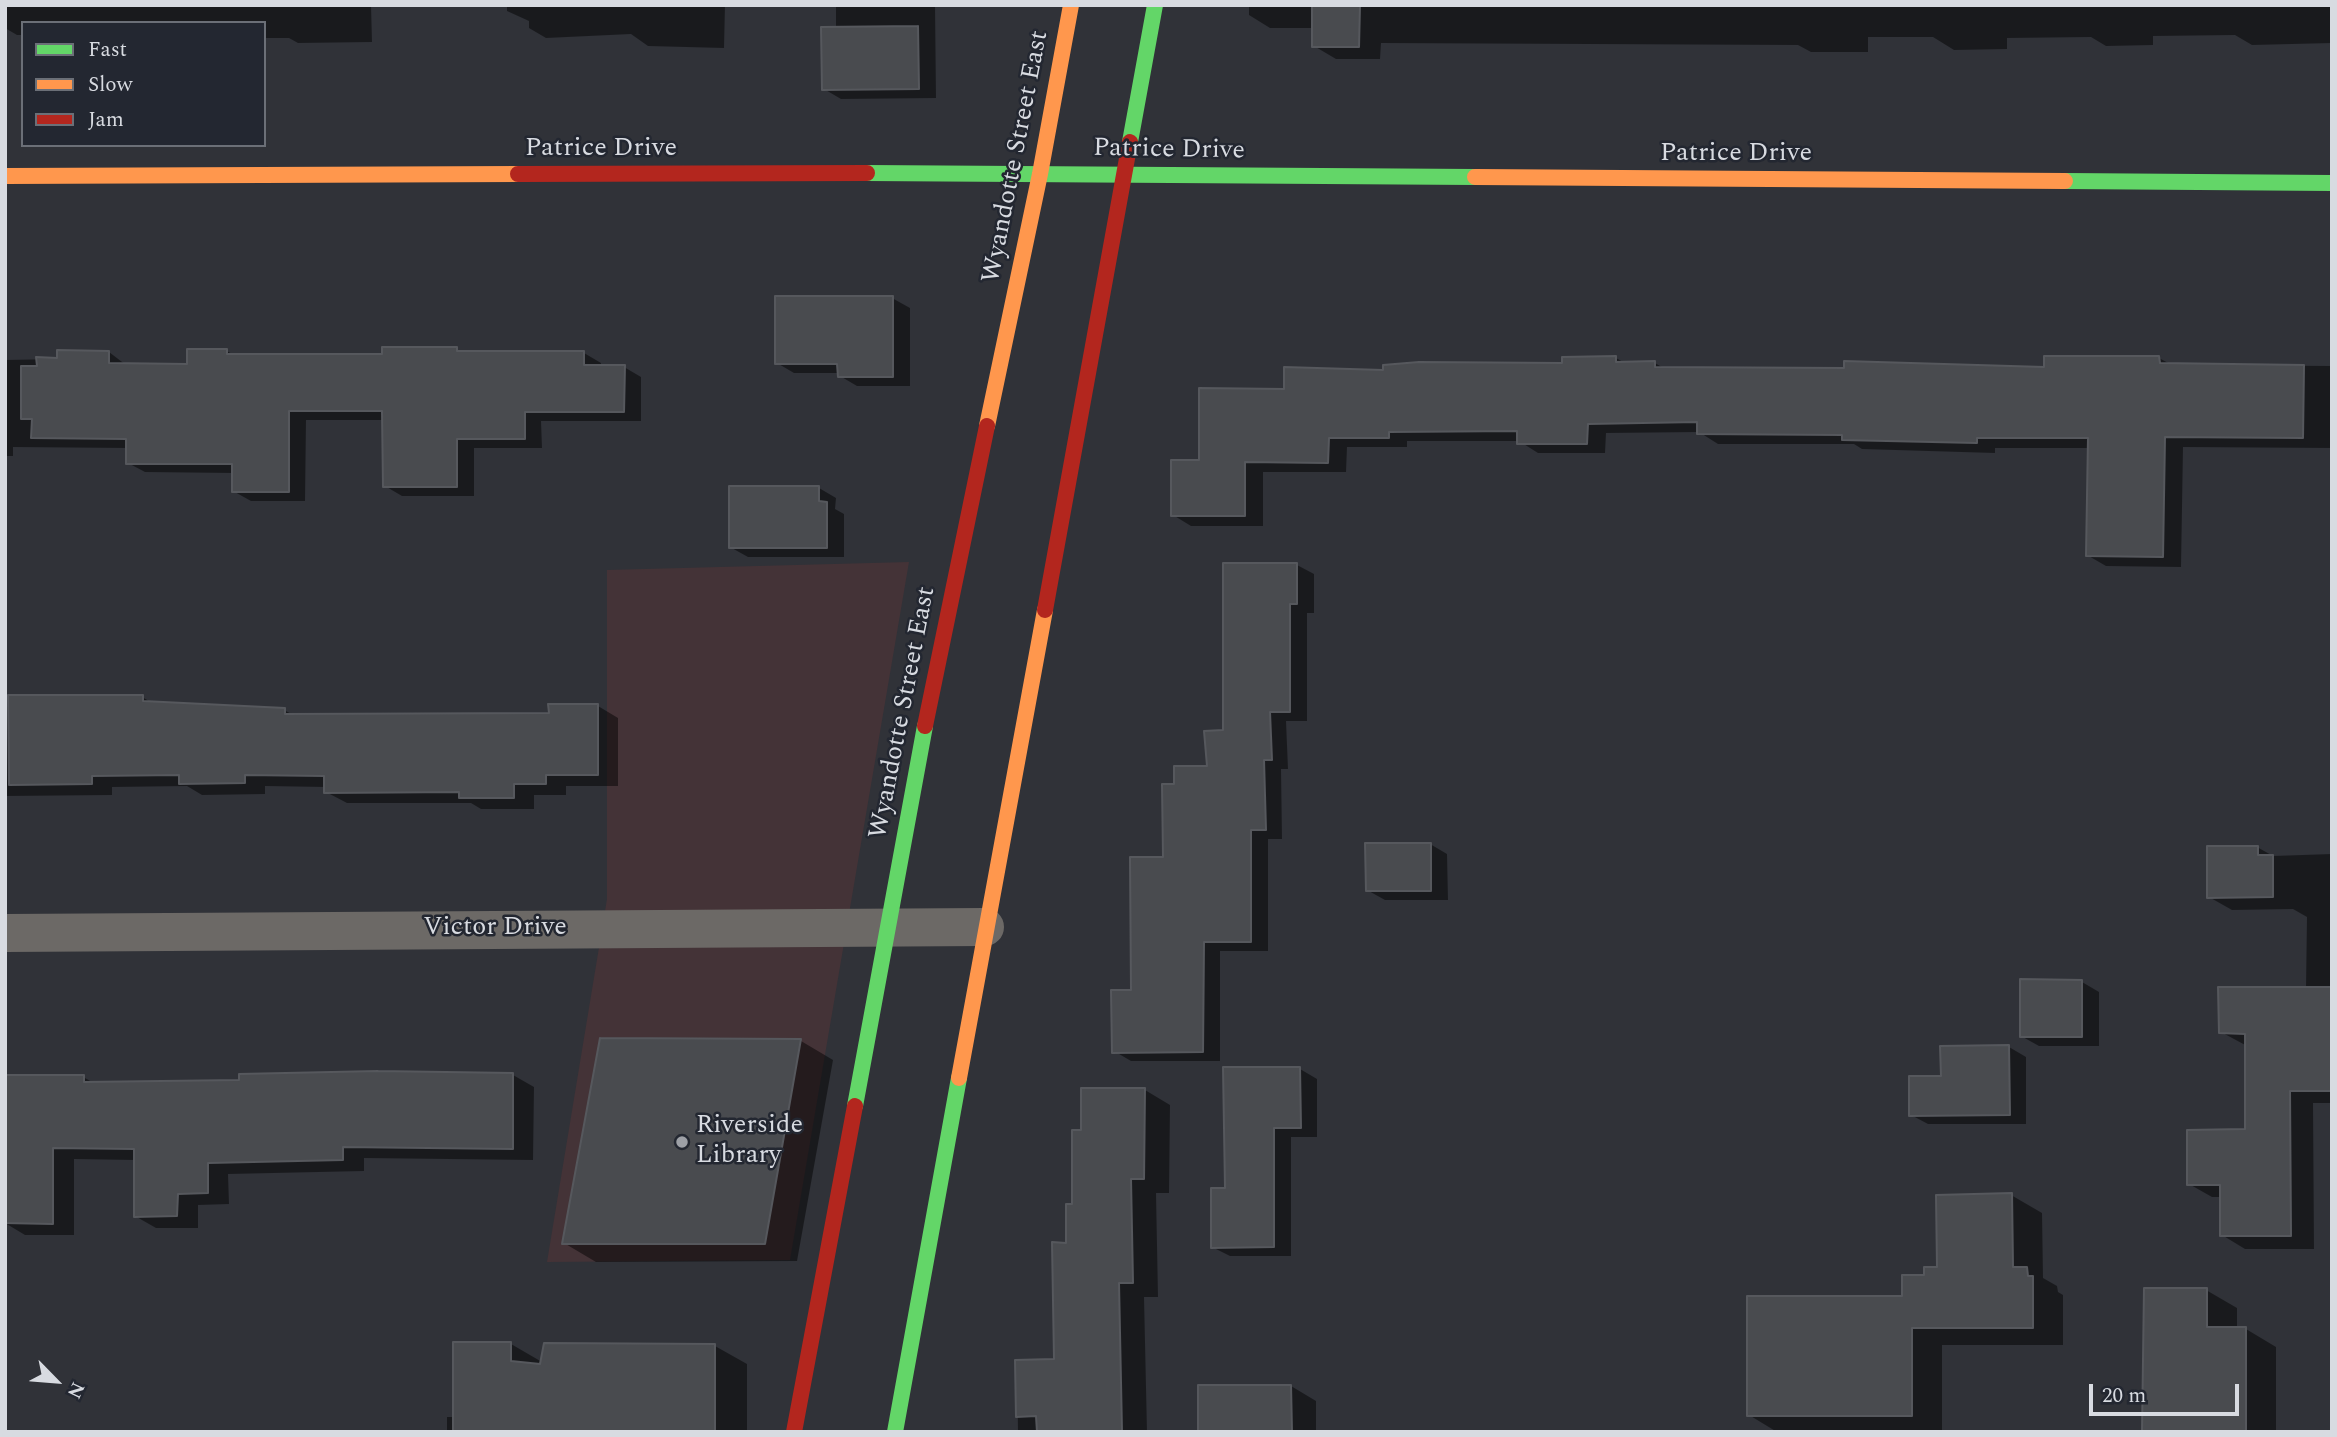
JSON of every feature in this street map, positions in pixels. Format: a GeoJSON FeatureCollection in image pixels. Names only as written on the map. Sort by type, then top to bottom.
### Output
{"type":"FeatureCollection","features":[{"type":"Feature","properties":{"kind":"main road","name":"Wyandotte Street East"},"geometry":{"type":"LineString","coordinates":[[794,1432],[938,657],[1040,173],[1071,5]]}},
{"type":"Feature","properties":{"kind":"main road"},"geometry":{"type":"LineString","coordinates":[[895,1432],[1155,5]]}},
{"type":"Feature","properties":{"kind":"main road","name":"Patrice Drive"},"geometry":{"type":"LineString","coordinates":[[5,176],[1040,173],[1124,176],[2332,183]]}},
{"type":"Feature","properties":{"kind":"street","name":"Victor Drive"},"geometry":{"type":"LineString","coordinates":[[5,933],[985,927]]}},
{"type":"Feature","properties":{"kind":"shaded area"},"geometry":{"type":"Polygon","coordinates":[[[909,562],[790,1260],[547,1262],[607,899],[607,570],[909,562]]]}},
{"type":"Feature","properties":{"kind":"building"},"geometry":{"type":"Polygon","coordinates":[[[1312,5],[1360,5],[1359,47],[1312,47],[1312,5]]]}},
{"type":"Feature","properties":{"kind":"building"},"geometry":{"type":"Polygon","coordinates":[[[918,26],[919,89],[822,90],[821,27],[918,26]]]}},
{"type":"Feature","properties":{"kind":"building"},"geometry":{"type":"Polygon","coordinates":[[[775,296],[893,296],[893,377],[838,377],[837,364],[775,364],[775,296]]]}},
{"type":"Feature","properties":{"kind":"building"},"geometry":{"type":"Polygon","coordinates":[[[382,347],[457,347],[457,351],[584,351],[584,365],[625,365],[624,412],[525,412],[525,439],[457,439],[457,487],[383,487],[382,411],[289,411],[289,492],[232,492],[232,464],[126,464],[126,439],[31,438],[32,419],[21,419],[21,366],[37,366],[36,357],[57,358],[57,350],[109,351],[109,363],[187,364],[187,349],[227,349],[227,354],[382,354],[382,347]]]}},
{"type":"Feature","properties":{"kind":"building"},"geometry":{"type":"Polygon","coordinates":[[[1616,356],[1616,362],[1655,361],[1655,367],[1844,368],[1844,361],[2044,367],[2044,356],[2159,356],[2160,363],[2304,365],[2303,438],[2165,437],[2163,557],[2086,556],[2088,438],[1977,438],[1977,443],[1842,440],[1842,435],[1697,434],[1697,422],[1588,424],[1587,444],[1517,444],[1517,431],[1389,432],[1389,438],[1329,438],[1328,463],[1245,462],[1245,516],[1171,516],[1171,460],[1199,460],[1199,388],[1284,389],[1284,367],[1383,370],[1383,365],[1419,362],[1562,363],[1562,357],[1616,356]]]}},
{"type":"Feature","properties":{"kind":"building"},"geometry":{"type":"Polygon","coordinates":[[[729,486],[819,486],[819,501],[827,502],[827,548],[729,548],[729,486]]]}},
{"type":"Feature","properties":{"kind":"building"},"geometry":{"type":"Polygon","coordinates":[[[1223,563],[1297,563],[1297,604],[1290,604],[1290,712],[1270,712],[1272,760],[1264,760],[1266,830],[1251,830],[1251,942],[1204,942],[1203,1052],[1112,1053],[1111,990],[1131,990],[1130,857],[1163,857],[1162,784],[1174,784],[1174,766],[1207,766],[1204,731],[1223,730],[1223,563]]]}},
{"type":"Feature","properties":{"kind":"building"},"geometry":{"type":"Polygon","coordinates":[[[8,695],[143,695],[143,701],[285,708],[285,714],[549,713],[548,704],[598,704],[598,775],[546,775],[546,784],[514,784],[514,798],[459,798],[459,792],[324,793],[324,776],[245,775],[245,783],[179,784],[179,775],[92,776],[92,784],[9,785],[8,695]]]}},
{"type":"Feature","properties":{"kind":"building"},"geometry":{"type":"Polygon","coordinates":[[[1365,843],[1431,843],[1431,891],[1366,891],[1365,843]]]}},
{"type":"Feature","properties":{"kind":"building"},"geometry":{"type":"Polygon","coordinates":[[[2207,846],[2258,846],[2258,855],[2273,855],[2273,897],[2207,898],[2207,846]]]}},
{"type":"Feature","properties":{"kind":"building"},"geometry":{"type":"Polygon","coordinates":[[[2020,979],[2082,980],[2082,1037],[2020,1037],[2020,979]]]}},
{"type":"Feature","properties":{"kind":"building"},"geometry":{"type":"Polygon","coordinates":[[[2218,987],[2332,987],[2332,1091],[2290,1091],[2291,1236],[2220,1236],[2220,1185],[2187,1185],[2187,1130],[2245,1129],[2245,1034],[2219,1033],[2218,987]]]}},
{"type":"Feature","properties":{"kind":"building","name":"Riverside Library"},"geometry":{"type":"Polygon","coordinates":[[[600,1038],[801,1039],[765,1244],[562,1244],[600,1038]]]}},
{"type":"Feature","properties":{"kind":"building"},"geometry":{"type":"Polygon","coordinates":[[[2009,1045],[2010,1115],[1909,1116],[1909,1076],[1941,1076],[1940,1046],[2009,1045]]]}},
{"type":"Feature","properties":{"kind":"building"},"geometry":{"type":"Polygon","coordinates":[[[1223,1067],[1300,1067],[1301,1128],[1274,1128],[1274,1247],[1211,1248],[1211,1188],[1225,1188],[1223,1067]]]}},
{"type":"Feature","properties":{"kind":"building"},"geometry":{"type":"Polygon","coordinates":[[[378,1071],[513,1073],[513,1149],[343,1147],[343,1160],[208,1163],[208,1193],[178,1194],[177,1216],[134,1217],[134,1149],[53,1148],[53,1224],[5,1223],[5,1075],[84,1075],[84,1082],[239,1080],[239,1074],[378,1071]]]}},
{"type":"Feature","properties":{"kind":"building"},"geometry":{"type":"Polygon","coordinates":[[[1081,1088],[1145,1088],[1144,1179],[1131,1179],[1133,1283],[1119,1283],[1122,1432],[1037,1432],[1036,1416],[1016,1417],[1015,1360],[1054,1359],[1052,1242],[1066,1243],[1066,1204],[1072,1204],[1072,1130],[1081,1130],[1081,1088]]]}},
{"type":"Feature","properties":{"kind":"building"},"geometry":{"type":"Polygon","coordinates":[[[2012,1193],[2013,1267],[2027,1267],[2028,1276],[2033,1276],[2033,1328],[1912,1328],[1912,1416],[1747,1416],[1747,1296],[1902,1296],[1902,1275],[1924,1275],[1924,1267],[1937,1267],[1936,1195],[2012,1193]]]}},
{"type":"Feature","properties":{"kind":"building"},"geometry":{"type":"Polygon","coordinates":[[[2144,1288],[2207,1288],[2207,1327],[2246,1327],[2246,1432],[2142,1432],[2144,1288]]]}},
{"type":"Feature","properties":{"kind":"building"},"geometry":{"type":"Polygon","coordinates":[[[453,1342],[511,1342],[511,1361],[540,1364],[544,1343],[715,1344],[715,1431],[453,1432],[453,1342]]]}},
{"type":"Feature","properties":{"kind":"building"},"geometry":{"type":"Polygon","coordinates":[[[1198,1385],[1291,1385],[1292,1432],[1198,1432],[1198,1385]]]}},
{"type":"Feature","properties":{"kind":"traffic: fast"},"geometry":{"type":"LineString","coordinates":[[1130,142],[1155,5]]}},
{"type":"Feature","properties":{"kind":"traffic: fast"},"geometry":{"type":"LineString","coordinates":[[867,173],[1475,177]]}},
{"type":"Feature","properties":{"kind":"traffic: fast"},"geometry":{"type":"LineString","coordinates":[[2065,181],[2332,183]]}},
{"type":"Feature","properties":{"kind":"traffic: fast"},"geometry":{"type":"LineString","coordinates":[[855,1106],[925,726]]}},
{"type":"Feature","properties":{"kind":"traffic: fast"},"geometry":{"type":"LineString","coordinates":[[895,1432],[959,1078]]}},
{"type":"Feature","properties":{"kind":"traffic: slow"},"geometry":{"type":"LineString","coordinates":[[987,426],[1040,174],[1071,5]]}},
{"type":"Feature","properties":{"kind":"traffic: slow"},"geometry":{"type":"LineString","coordinates":[[5,176],[518,174]]}},
{"type":"Feature","properties":{"kind":"traffic: slow"},"geometry":{"type":"LineString","coordinates":[[1475,177],[2065,181]]}},
{"type":"Feature","properties":{"kind":"traffic: slow"},"geometry":{"type":"LineString","coordinates":[[959,1078],[1045,610]]}},
{"type":"Feature","properties":{"kind":"traffic: jam"},"geometry":{"type":"LineString","coordinates":[[1045,610],[1130,142]]}},
{"type":"Feature","properties":{"kind":"traffic: jam"},"geometry":{"type":"LineString","coordinates":[[518,174],[867,173]]}},
{"type":"Feature","properties":{"kind":"traffic: jam"},"geometry":{"type":"LineString","coordinates":[[925,726],[987,426]]}},
{"type":"Feature","properties":{"kind":"traffic: jam"},"geometry":{"type":"LineString","coordinates":[[794,1432],[855,1106]]}},
{"type":"Feature","properties":{"kind":"place","name":"Riverside Library"},"geometry":{"type":"Point","coordinates":[682,1142]}}]}
